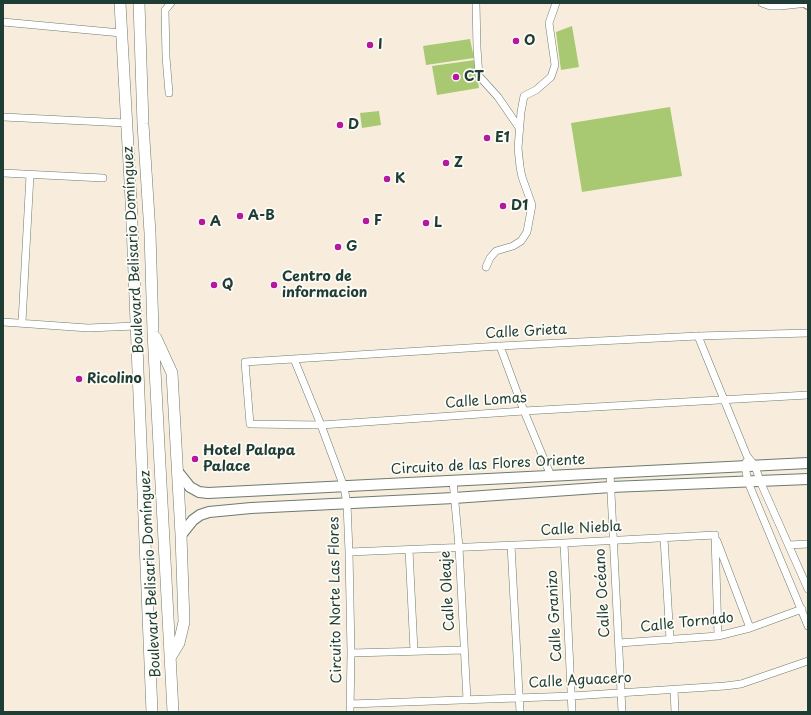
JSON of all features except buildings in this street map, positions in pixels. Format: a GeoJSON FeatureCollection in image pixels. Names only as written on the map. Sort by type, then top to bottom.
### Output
{"type":"FeatureCollection","features":[{"type":"Feature","properties":{"kind":"main road","name":"Boulevard Belisario Domínguez"},"geometry":{"type":"LineString","coordinates":[[120,3],[131,200],[152,712]]}},
{"type":"Feature","properties":{"kind":"main road","name":"Boulevard Belisario Domínguez"},"geometry":{"type":"LineString","coordinates":[[139,3],[143,124],[150,233],[152,312],[173,712]]}},
{"type":"Feature","properties":{"kind":"main road"},"geometry":{"type":"LineString","coordinates":[[136,313],[152,312]]}},
{"type":"Feature","properties":{"kind":"main road"},"geometry":{"type":"LineString","coordinates":[[153,332],[172,373],[178,472],[184,622],[179,643],[170,658]]}},
{"type":"Feature","properties":{"kind":"main road","name":"Circuito de las Flores Oriente"},"geometry":{"type":"LineString","coordinates":[[178,472],[190,487],[198,492],[208,493],[808,463]]}},
{"type":"Feature","properties":{"kind":"main road"},"geometry":{"type":"LineString","coordinates":[[181,535],[193,520],[200,515],[209,512],[251,508],[454,498],[611,487],[808,479]]}},
{"type":"Feature","properties":{"kind":"street"},"geometry":{"type":"LineString","coordinates":[[169,93],[166,57],[165,10],[171,3]]}},
{"type":"Feature","properties":{"kind":"street"},"geometry":{"type":"LineString","coordinates":[[476,3],[479,76],[498,97],[520,129]]}},
{"type":"Feature","properties":{"kind":"street"},"geometry":{"type":"LineString","coordinates":[[486,267],[490,258],[496,251],[513,246],[521,241],[527,232],[532,205],[522,177],[518,148],[524,96],[536,90],[551,77],[555,65],[549,23],[556,3]]}},
{"type":"Feature","properties":{"kind":"street"},"geometry":{"type":"LineString","coordinates":[[762,3],[770,6],[808,4]]}},
{"type":"Feature","properties":{"kind":"street"},"geometry":{"type":"LineString","coordinates":[[3,22],[121,33]]}},
{"type":"Feature","properties":{"kind":"street"},"geometry":{"type":"LineString","coordinates":[[3,116],[126,122]]}},
{"type":"Feature","properties":{"kind":"street"},"geometry":{"type":"LineString","coordinates":[[3,173],[103,178]]}},
{"type":"Feature","properties":{"kind":"street"},"geometry":{"type":"LineString","coordinates":[[22,322],[30,175]]}},
{"type":"Feature","properties":{"kind":"street"},"geometry":{"type":"LineString","coordinates":[[3,322],[22,322],[88,328],[136,326]]}},
{"type":"Feature","properties":{"kind":"street","name":"Calle Grieta"},"geometry":{"type":"LineString","coordinates":[[250,424],[245,362],[500,346],[698,336],[808,333]]}},
{"type":"Feature","properties":{"kind":"street"},"geometry":{"type":"LineString","coordinates":[[698,336],[748,456],[750,466],[748,482],[808,626]]}},
{"type":"Feature","properties":{"kind":"street"},"geometry":{"type":"LineString","coordinates":[[500,346],[524,411],[551,476]]}},
{"type":"Feature","properties":{"kind":"street","name":"Circuito Norte Las Flores"},"geometry":{"type":"LineString","coordinates":[[294,359],[321,424],[344,487],[347,504],[351,653],[350,712]]}},
{"type":"Feature","properties":{"kind":"street","name":"Calle Lomas"},"geometry":{"type":"LineString","coordinates":[[250,424],[321,424],[808,395]]}},
{"type":"Feature","properties":{"kind":"street"},"geometry":{"type":"LineString","coordinates":[[750,466],[760,481],[808,589]]}},
{"type":"Feature","properties":{"kind":"street","name":"Calle Océano"},"geometry":{"type":"LineString","coordinates":[[610,473],[622,712]]}},
{"type":"Feature","properties":{"kind":"street","name":"Calle Oleaje"},"geometry":{"type":"LineString","coordinates":[[452,481],[460,547],[467,700]]}},
{"type":"Feature","properties":{"kind":"street"},"geometry":{"type":"LineString","coordinates":[[715,535],[750,628]]}},
{"type":"Feature","properties":{"kind":"street"},"geometry":{"type":"LineString","coordinates":[[715,535],[718,636]]}},
{"type":"Feature","properties":{"kind":"street","name":"Calle Niebla"},"geometry":{"type":"LineString","coordinates":[[349,552],[715,535]]}},
{"type":"Feature","properties":{"kind":"street"},"geometry":{"type":"LineString","coordinates":[[664,538],[670,640]]}},
{"type":"Feature","properties":{"kind":"street","name":"Calle Granizo"},"geometry":{"type":"LineString","coordinates":[[564,543],[572,712]]}},
{"type":"Feature","properties":{"kind":"street"},"geometry":{"type":"LineString","coordinates":[[789,545],[808,544]]}},
{"type":"Feature","properties":{"kind":"street"},"geometry":{"type":"LineString","coordinates":[[511,545],[520,712]]}},
{"type":"Feature","properties":{"kind":"street"},"geometry":{"type":"LineString","coordinates":[[409,550],[414,651]]}},
{"type":"Feature","properties":{"kind":"street","name":"Calle Tornado"},"geometry":{"type":"LineString","coordinates":[[619,643],[718,636],[750,628],[802,609]]}},
{"type":"Feature","properties":{"kind":"street"},"geometry":{"type":"LineString","coordinates":[[351,653],[464,650]]}},
{"type":"Feature","properties":{"kind":"street","name":"Calle Aguacero"},"geometry":{"type":"LineString","coordinates":[[350,704],[572,696],[742,684],[808,661]]}},
{"type":"Feature","properties":{"kind":"street"},"geometry":{"type":"LineString","coordinates":[[674,689],[675,712]]}},
{"type":"Feature","properties":{"kind":"green space"},"geometry":{"type":"Polygon","coordinates":[[[572,26],[579,67],[561,70],[556,32],[572,26]]]}},
{"type":"Feature","properties":{"kind":"green space"},"geometry":{"type":"Polygon","coordinates":[[[470,39],[474,58],[426,65],[423,46],[470,39]]]}},
{"type":"Feature","properties":{"kind":"green space","name":"CT"},"geometry":{"type":"Polygon","coordinates":[[[475,60],[479,88],[437,95],[432,66],[475,60]]]}},
{"type":"Feature","properties":{"kind":"green space"},"geometry":{"type":"Polygon","coordinates":[[[670,107],[682,176],[582,192],[571,123],[670,107]]]}},
{"type":"Feature","properties":{"kind":"green space"},"geometry":{"type":"Polygon","coordinates":[[[379,111],[381,125],[362,128],[360,113],[379,111]]]}},
{"type":"Feature","properties":{"kind":"place","name":"O"},"geometry":{"type":"Point","coordinates":[516,41]}},
{"type":"Feature","properties":{"kind":"place","name":"I"},"geometry":{"type":"Point","coordinates":[370,45]}},
{"type":"Feature","properties":{"kind":"place","name":"CT"},"geometry":{"type":"Point","coordinates":[456,77]}},
{"type":"Feature","properties":{"kind":"place","name":"D"},"geometry":{"type":"Point","coordinates":[340,125]}},
{"type":"Feature","properties":{"kind":"place","name":"E1"},"geometry":{"type":"Point","coordinates":[487,138]}},
{"type":"Feature","properties":{"kind":"place","name":"Z"},"geometry":{"type":"Point","coordinates":[446,163]}},
{"type":"Feature","properties":{"kind":"place","name":"K"},"geometry":{"type":"Point","coordinates":[387,179]}},
{"type":"Feature","properties":{"kind":"place","name":"D1"},"geometry":{"type":"Point","coordinates":[503,206]}},
{"type":"Feature","properties":{"kind":"place","name":"A-B"},"geometry":{"type":"Point","coordinates":[240,216]}},
{"type":"Feature","properties":{"kind":"place","name":"F"},"geometry":{"type":"Point","coordinates":[366,221]}},
{"type":"Feature","properties":{"kind":"place","name":"A"},"geometry":{"type":"Point","coordinates":[202,222]}},
{"type":"Feature","properties":{"kind":"place","name":"L"},"geometry":{"type":"Point","coordinates":[426,223]}},
{"type":"Feature","properties":{"kind":"place","name":"G"},"geometry":{"type":"Point","coordinates":[338,247]}},
{"type":"Feature","properties":{"kind":"place","name":"Q"},"geometry":{"type":"Point","coordinates":[214,285]}},
{"type":"Feature","properties":{"kind":"place","name":"Centro de informacion"},"geometry":{"type":"Point","coordinates":[274,285]}},
{"type":"Feature","properties":{"kind":"place","name":"Ricolino"},"geometry":{"type":"Point","coordinates":[79,379]}},
{"type":"Feature","properties":{"kind":"place","name":"Hotel Palapa Palace"},"geometry":{"type":"Point","coordinates":[195,459]}}]}
